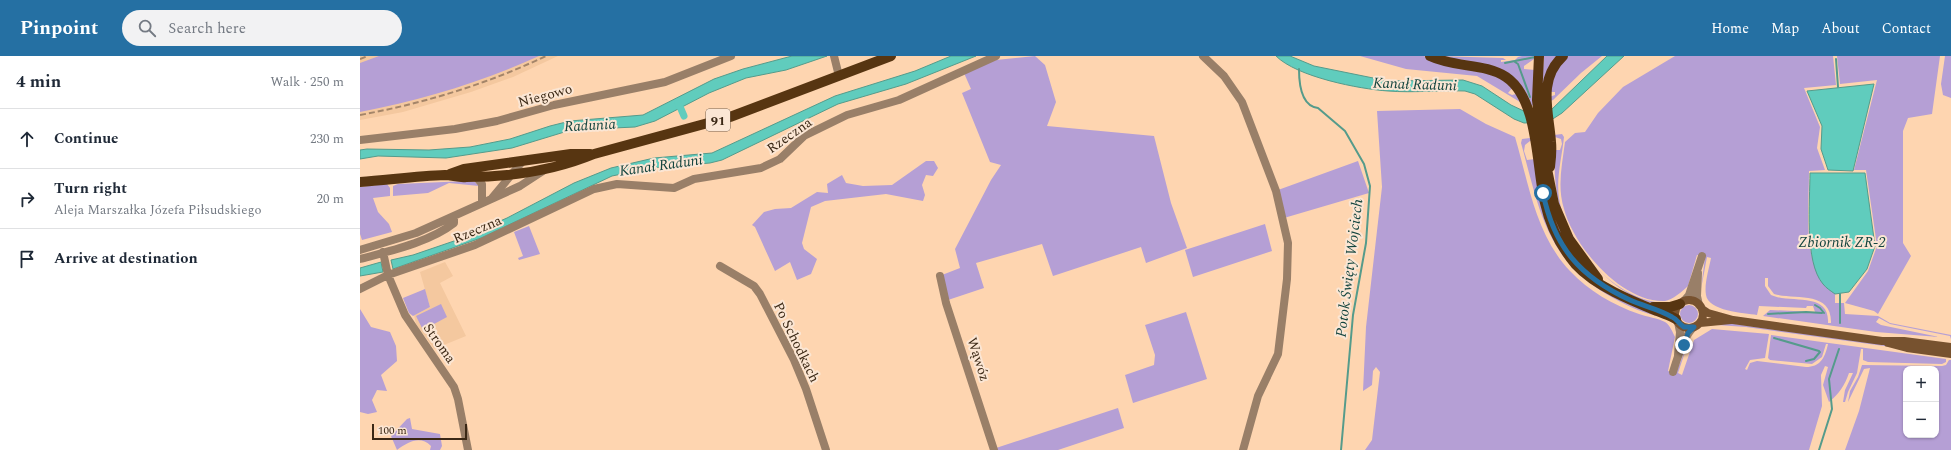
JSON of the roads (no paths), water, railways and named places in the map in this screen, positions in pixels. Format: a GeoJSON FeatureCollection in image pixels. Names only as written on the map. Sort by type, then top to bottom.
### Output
{"type":"FeatureCollection","features":[{"type":"Feature","properties":{"kind":"main road","name":"91"},"geometry":{"type":"LineString","coordinates":[[360,182],[447,175],[476,177],[510,176],[543,171],[573,163],[594,154],[723,119],[891,56]]}},
{"type":"Feature","properties":{"kind":"main road"},"geometry":{"type":"LineString","coordinates":[[1430,56],[1449,63],[1485,68],[1499,73],[1515,84],[1541,130],[1556,207],[1565,232],[1577,252],[1600,283]]}},
{"type":"Feature","properties":{"kind":"main road"},"geometry":{"type":"LineString","coordinates":[[1541,100],[1549,78],[1562,56]]}},
{"type":"Feature","properties":{"kind":"main road"},"geometry":{"type":"LineString","coordinates":[[1539,57],[1544,198],[1552,224],[1561,243],[1575,263],[1585,274],[1625,298],[1649,307],[1677,321],[1684,327],[1733,320]]}},
{"type":"Feature","properties":{"kind":"main road","name":"91"},"geometry":{"type":"LineString","coordinates":[[447,175],[464,170],[571,154],[594,154]]}},
{"type":"Feature","properties":{"kind":"main road"},"geometry":{"type":"LineString","coordinates":[[1649,307],[1670,307],[1690,300],[1710,313],[1733,320],[1882,341],[1907,348],[1951,354]]}},
{"type":"Feature","properties":{"kind":"main road"},"geometry":{"type":"LineString","coordinates":[[1677,321],[1675,312],[1682,303]]}},
{"type":"Feature","properties":{"kind":"main road"},"geometry":{"type":"LineString","coordinates":[[1697,325],[1703,316],[1700,307]]}},
{"type":"Feature","properties":{"kind":"main road"},"geometry":{"type":"LineString","coordinates":[[1882,341],[1904,341],[1951,347]]}},
{"type":"Feature","properties":{"kind":"street","name":"Niegowo"},"geometry":{"type":"LineString","coordinates":[[360,140],[455,129],[497,121],[554,105],[665,82],[731,56]]}},
{"type":"Feature","properties":{"kind":"street","name":"Rzeczna"},"geometry":{"type":"LineString","coordinates":[[360,289],[388,274],[475,245],[585,192],[606,185],[674,188],[694,179],[760,168],[780,158],[804,136],[848,115],[899,100],[996,56]]}},
{"type":"Feature","properties":{"kind":"street"},"geometry":{"type":"LineString","coordinates":[[1203,56],[1224,76],[1242,102],[1276,191],[1288,243],[1287,279],[1278,354],[1258,396],[1243,450]]}},
{"type":"Feature","properties":{"kind":"street"},"geometry":{"type":"LineString","coordinates":[[834,58],[838,76]]}},
{"type":"Feature","properties":{"kind":"street"},"geometry":{"type":"LineString","coordinates":[[492,198],[522,162]]}},
{"type":"Feature","properties":{"kind":"street"},"geometry":{"type":"LineString","coordinates":[[360,250],[416,233],[520,186],[543,171]]}},
{"type":"Feature","properties":{"kind":"street"},"geometry":{"type":"LineString","coordinates":[[476,177],[482,184],[482,202]]}},
{"type":"Feature","properties":{"kind":"street"},"geometry":{"type":"LineString","coordinates":[[360,259],[384,256],[446,230],[454,223],[454,216]]}},
{"type":"Feature","properties":{"kind":"street","name":"Stroma"},"geometry":{"type":"LineString","coordinates":[[384,256],[388,274],[408,320],[454,387],[458,399],[468,450]]}},
{"type":"Feature","properties":{"kind":"street"},"geometry":{"type":"LineString","coordinates":[[1682,303],[1688,297],[1702,256]]}},
{"type":"Feature","properties":{"kind":"street","name":"Po Schodkach"},"geometry":{"type":"LineString","coordinates":[[720,266],[754,286],[760,294],[797,367],[806,389],[826,450]]}},
{"type":"Feature","properties":{"kind":"street"},"geometry":{"type":"LineString","coordinates":[[1698,271],[1697,296],[1700,307]]}},
{"type":"Feature","properties":{"kind":"street","name":"Wąwóz"},"geometry":{"type":"LineString","coordinates":[[940,276],[946,303],[994,450]]}},
{"type":"Feature","properties":{"kind":"street"},"geometry":{"type":"LineString","coordinates":[[1677,321],[1680,332],[1678,357]]}},
{"type":"Feature","properties":{"kind":"street"},"geometry":{"type":"LineString","coordinates":[[1674,372],[1678,357],[1688,333],[1697,325]]}},
{"type":"Feature","properties":{"kind":"water","name":"Radunia"},"geometry":{"type":"Polygon","coordinates":[[[792,56],[827,56],[786,70],[746,78],[709,93],[655,121],[635,127],[571,130],[512,148],[446,158],[378,156],[360,159],[360,150],[429,150],[470,147],[510,139],[570,121],[643,115],[714,79],[743,69],[792,56]]]}},
{"type":"Feature","properties":{"kind":"water","name":"Kanał Raduni"},"geometry":{"type":"Polygon","coordinates":[[[951,56],[976,56],[906,84],[838,104],[722,160],[710,163],[651,168],[612,176],[481,238],[393,269],[391,260],[413,255],[454,241],[507,218],[574,183],[611,168],[654,158],[712,153],[835,96],[915,71],[951,56]]]}},
{"type":"Feature","properties":{"kind":"water","name":"Kanał Raduni"},"geometry":{"type":"Polygon","coordinates":[[[1276,56],[1290,56],[1314,66],[1388,81],[1463,80],[1482,86],[1511,105],[1528,113],[1551,110],[1607,56],[1624,56],[1562,113],[1548,122],[1524,123],[1514,119],[1475,94],[1465,91],[1398,92],[1361,88],[1313,76],[1298,70],[1276,56]]]}},
{"type":"Feature","properties":{"kind":"water"},"geometry":{"type":"Polygon","coordinates":[[[1874,84],[1853,171],[1828,170],[1821,149],[1822,126],[1807,91],[1874,84]]]}},
{"type":"Feature","properties":{"kind":"water","name":"Zbiornik ZR-2"},"geometry":{"type":"Polygon","coordinates":[[[1810,173],[1865,173],[1875,246],[1867,269],[1849,292],[1835,294],[1824,285],[1817,274],[1813,261],[1809,231],[1810,173]]]}},
{"type":"Feature","properties":{"kind":"water"},"geometry":{"type":"Polygon","coordinates":[[[381,262],[383,272],[360,276],[360,268],[381,262]]]}},
{"type":"Feature","properties":{"kind":"waterway"},"geometry":{"type":"LineString","coordinates":[[1505,63],[1535,57]]}},
{"type":"Feature","properties":{"kind":"waterway"},"geometry":{"type":"LineString","coordinates":[[1836,59],[1838,87]]}},
{"type":"Feature","properties":{"kind":"waterway"},"geometry":{"type":"LineString","coordinates":[[1515,62],[1518,64],[1530,97]]}},
{"type":"Feature","properties":{"kind":"waterway","name":"Potok Święty Wojciech"},"geometry":{"type":"LineString","coordinates":[[1299,69],[1302,93],[1308,103],[1318,108],[1345,131],[1364,164],[1370,186],[1366,243],[1353,315],[1341,450]]}},
{"type":"Feature","properties":{"kind":"waterway"},"geometry":{"type":"LineString","coordinates":[[678,102],[684,116]]}},
{"type":"Feature","properties":{"kind":"waterway"},"geometry":{"type":"LineString","coordinates":[[1840,294],[1840,323]]}},
{"type":"Feature","properties":{"kind":"waterway"},"geometry":{"type":"LineString","coordinates":[[1815,305],[1824,313]]}},
{"type":"Feature","properties":{"kind":"waterway"},"geometry":{"type":"LineString","coordinates":[[1768,314],[1806,312],[1822,313]]}},
{"type":"Feature","properties":{"kind":"waterway"},"geometry":{"type":"LineString","coordinates":[[1774,338],[1819,351]]}},
{"type":"Feature","properties":{"kind":"waterway"},"geometry":{"type":"LineString","coordinates":[[1819,450],[1832,409],[1829,379],[1839,349]]}},
{"type":"Feature","properties":{"kind":"waterway"},"geometry":{"type":"LineString","coordinates":[[1806,361],[1814,359],[1820,352]]}},
{"type":"Feature","properties":{"kind":"railway"},"geometry":{"type":"LineString","coordinates":[[360,59],[368,56]]}},
{"type":"Feature","properties":{"kind":"railway"},"geometry":{"type":"LineString","coordinates":[[360,115],[408,105],[455,92],[524,66],[546,56]]}}]}
